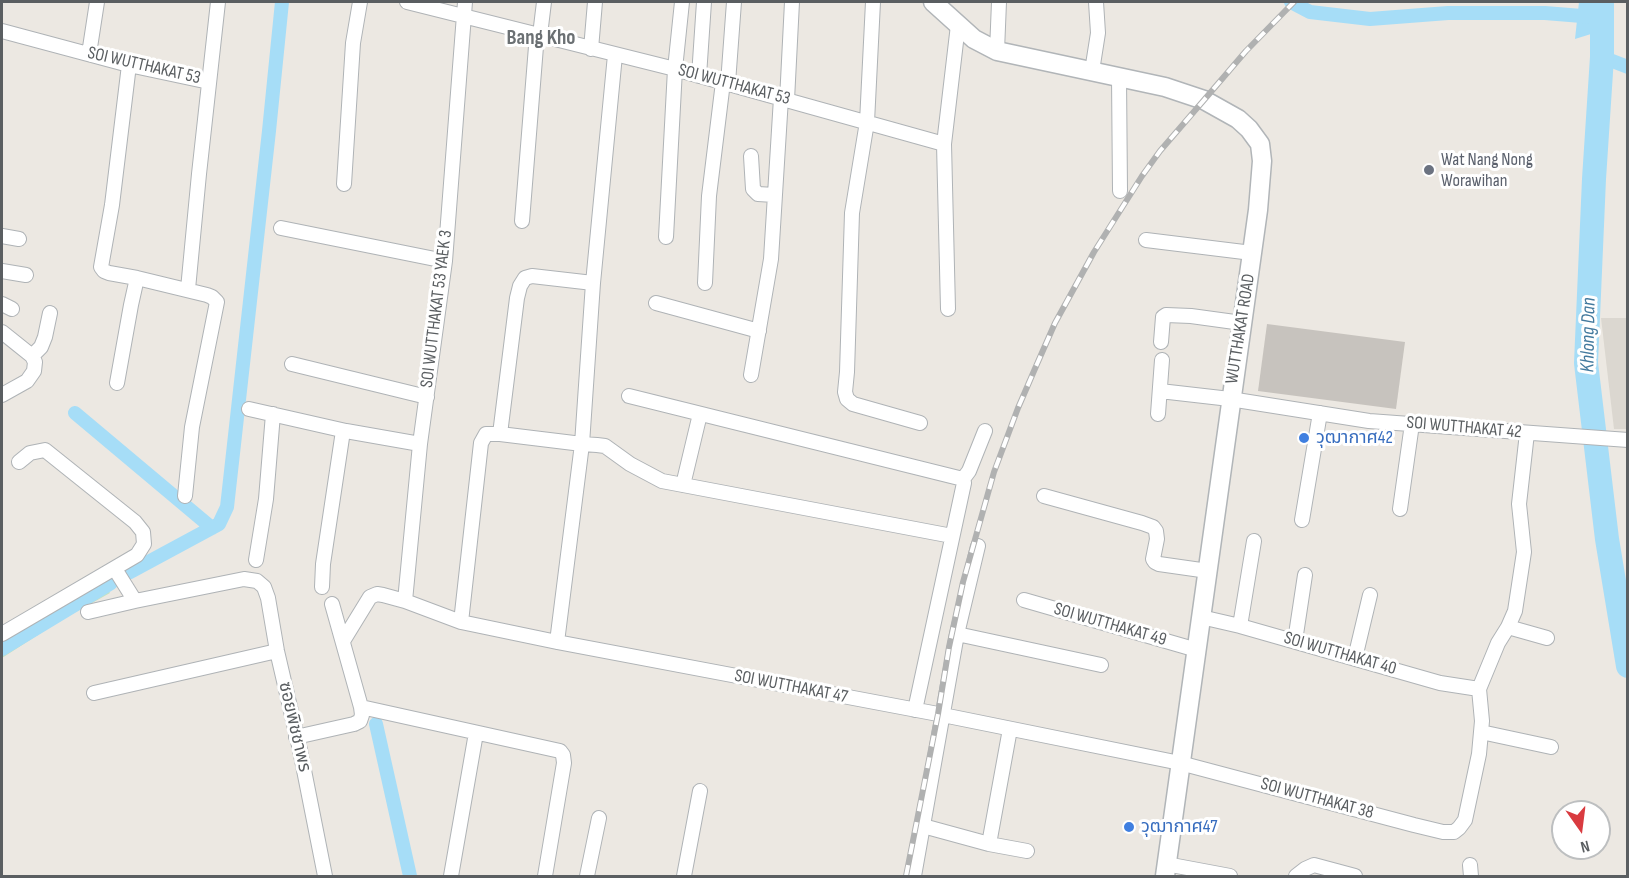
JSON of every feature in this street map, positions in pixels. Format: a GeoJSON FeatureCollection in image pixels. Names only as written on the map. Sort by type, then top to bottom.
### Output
{"type":"FeatureCollection","features":[{"type":"Feature","properties":{"kind":"main road","name":"WUTTHAKAT ROAD"},"geometry":{"type":"LineString","coordinates":[[933,2],[974,39],[997,51],[1165,87],[1204,100],[1238,119],[1260,144],[1262,161],[1258,210],[1165,870]]}},
{"type":"Feature","properties":{"kind":"street"},"geometry":{"type":"LineString","coordinates":[[89,54],[97,2]]}},
{"type":"Feature","properties":{"kind":"street","name":"SOI WUTTHAKAT 53"},"geometry":{"type":"LineString","coordinates":[[2,31],[129,65],[209,82],[218,2]]}},
{"type":"Feature","properties":{"kind":"street"},"geometry":{"type":"LineString","coordinates":[[344,184],[353,43],[360,2]]}},
{"type":"Feature","properties":{"kind":"street","name":"SOI WUTTHAKAT 53"},"geometry":{"type":"LineString","coordinates":[[406,2],[464,9],[539,35],[675,69],[944,144]]}},
{"type":"Feature","properties":{"kind":"street"},"geometry":{"type":"LineString","coordinates":[[522,221],[544,2]]}},
{"type":"Feature","properties":{"kind":"street"},"geometry":{"type":"LineString","coordinates":[[591,49],[595,2]]}},
{"type":"Feature","properties":{"kind":"street"},"geometry":{"type":"LineString","coordinates":[[666,237],[675,69],[682,2]]}},
{"type":"Feature","properties":{"kind":"street"},"geometry":{"type":"LineString","coordinates":[[699,76],[704,2]]}},
{"type":"Feature","properties":{"kind":"street"},"geometry":{"type":"LineString","coordinates":[[705,283],[709,196],[734,2]]}},
{"type":"Feature","properties":{"kind":"street"},"geometry":{"type":"LineString","coordinates":[[751,375],[771,259],[774,195],[792,2]]}},
{"type":"Feature","properties":{"kind":"street"},"geometry":{"type":"LineString","coordinates":[[873,2],[867,122],[852,213],[848,362],[845,392],[847,399],[853,404],[920,423]]}},
{"type":"Feature","properties":{"kind":"street"},"geometry":{"type":"LineString","coordinates":[[997,51],[999,2]]}},
{"type":"Feature","properties":{"kind":"street"},"geometry":{"type":"LineString","coordinates":[[1092,71],[1098,33],[1096,2]]}},
{"type":"Feature","properties":{"kind":"street","name":"SOI WUTTHAKAT 53 YAEK 3"},"geometry":{"type":"LineString","coordinates":[[405,602],[420,444],[445,261],[464,9]]}},
{"type":"Feature","properties":{"kind":"street"},"geometry":{"type":"LineString","coordinates":[[948,309],[944,144],[958,25]]}},
{"type":"Feature","properties":{"kind":"street"},"geometry":{"type":"LineString","coordinates":[[557,642],[582,444],[593,283],[615,55]]}},
{"type":"Feature","properties":{"kind":"street"},"geometry":{"type":"LineString","coordinates":[[129,65],[112,206],[101,267],[109,273],[188,289],[212,297],[217,302],[192,427],[185,496]]}},
{"type":"Feature","properties":{"kind":"street"},"geometry":{"type":"LineString","coordinates":[[1119,77],[1120,191]]}},
{"type":"Feature","properties":{"kind":"street"},"geometry":{"type":"LineString","coordinates":[[188,289],[209,82]]}},
{"type":"Feature","properties":{"kind":"street"},"geometry":{"type":"LineString","coordinates":[[750,156],[753,189],[758,194],[774,195]]}},
{"type":"Feature","properties":{"kind":"street"},"geometry":{"type":"LineString","coordinates":[[281,228],[445,261]]}},
{"type":"Feature","properties":{"kind":"street"},"geometry":{"type":"LineString","coordinates":[[2,236],[19,239]]}},
{"type":"Feature","properties":{"kind":"street"},"geometry":{"type":"LineString","coordinates":[[1146,240],[1252,253]]}},
{"type":"Feature","properties":{"kind":"street"},"geometry":{"type":"LineString","coordinates":[[2,270],[26,275]]}},
{"type":"Feature","properties":{"kind":"street"},"geometry":{"type":"LineString","coordinates":[[500,434],[520,286],[525,278],[532,276],[593,283]]}},
{"type":"Feature","properties":{"kind":"street"},"geometry":{"type":"LineString","coordinates":[[117,383],[137,278]]}},
{"type":"Feature","properties":{"kind":"street"},"geometry":{"type":"LineString","coordinates":[[656,303],[759,332]]}},
{"type":"Feature","properties":{"kind":"street"},"geometry":{"type":"LineString","coordinates":[[32,356],[41,347],[50,313]]}},
{"type":"Feature","properties":{"kind":"street"},"geometry":{"type":"LineString","coordinates":[[1161,342],[1163,318],[1166,315],[1242,323]]}},
{"type":"Feature","properties":{"kind":"street"},"geometry":{"type":"LineString","coordinates":[[2,332],[32,356],[35,362],[34,371],[27,381],[2,395]]}},
{"type":"Feature","properties":{"kind":"street"},"geometry":{"type":"LineString","coordinates":[[1158,414],[1162,360]]}},
{"type":"Feature","properties":{"kind":"street"},"geometry":{"type":"LineString","coordinates":[[292,364],[427,397]]}},
{"type":"Feature","properties":{"kind":"street","name":"SOI WUTTHAKAT 42"},"geometry":{"type":"LineString","coordinates":[[1160,391],[1230,399],[1369,421],[1628,440]]}},
{"type":"Feature","properties":{"kind":"street"},"geometry":{"type":"LineString","coordinates":[[628,396],[963,479]]}},
{"type":"Feature","properties":{"kind":"street"},"geometry":{"type":"LineString","coordinates":[[249,409],[343,431],[420,444]]}},
{"type":"Feature","properties":{"kind":"street"},"geometry":{"type":"LineString","coordinates":[[1302,520],[1320,413]]}},
{"type":"Feature","properties":{"kind":"street"},"geometry":{"type":"LineString","coordinates":[[256,560],[266,499],[273,414]]}},
{"type":"Feature","properties":{"kind":"street"},"geometry":{"type":"LineString","coordinates":[[683,484],[700,414]]}},
{"type":"Feature","properties":{"kind":"street"},"geometry":{"type":"LineString","coordinates":[[1400,509],[1413,424]]}},
{"type":"Feature","properties":{"kind":"street"},"geometry":{"type":"LineString","coordinates":[[322,587],[343,431]]}},
{"type":"Feature","properties":{"kind":"street"},"geometry":{"type":"LineString","coordinates":[[915,710],[963,479],[969,471],[985,431]]}},
{"type":"Feature","properties":{"kind":"street"},"geometry":{"type":"LineString","coordinates":[[1527,433],[1519,504],[1524,552],[1515,611],[1498,643],[1479,689],[1481,732],[1551,747]]}},
{"type":"Feature","properties":{"kind":"street"},"geometry":{"type":"LineString","coordinates":[[461,622],[481,443],[486,434],[604,446],[630,464],[662,481],[952,536]]}},
{"type":"Feature","properties":{"kind":"street"},"geometry":{"type":"LineString","coordinates":[[2,634],[137,555],[144,544],[143,532],[135,522],[45,450],[30,453],[19,462]]}},
{"type":"Feature","properties":{"kind":"street"},"geometry":{"type":"LineString","coordinates":[[1044,496],[1153,527],[1157,539],[1153,559],[1155,562],[1208,571]]}},
{"type":"Feature","properties":{"kind":"street"},"geometry":{"type":"LineString","coordinates":[[1240,626],[1254,541]]}},
{"type":"Feature","properties":{"kind":"street"},"geometry":{"type":"LineString","coordinates":[[914,876],[957,634],[978,546]]}},
{"type":"Feature","properties":{"kind":"street"},"geometry":{"type":"LineString","coordinates":[[88,612],[135,601],[115,568]]}},
{"type":"Feature","properties":{"kind":"street"},"geometry":{"type":"LineString","coordinates":[[1295,641],[1305,575]]}},
{"type":"Feature","properties":{"kind":"street","name":"ซอยพิชชาพร"},"geometry":{"type":"LineString","coordinates":[[135,601],[244,579],[257,581],[264,587],[326,876]]}},
{"type":"Feature","properties":{"kind":"street","name":"SOI WUTTHAKAT 47"},"geometry":{"type":"LineString","coordinates":[[343,641],[370,597],[377,594],[461,622],[1180,763]]}},
{"type":"Feature","properties":{"kind":"street"},"geometry":{"type":"LineString","coordinates":[[1355,658],[1370,595]]}},
{"type":"Feature","properties":{"kind":"street","name":"SOI WUTTHAKAT 49"},"geometry":{"type":"LineString","coordinates":[[1024,600],[1197,650]]}},
{"type":"Feature","properties":{"kind":"street"},"geometry":{"type":"LineString","coordinates":[[296,737],[354,724],[360,721],[362,715],[332,604]]}},
{"type":"Feature","properties":{"kind":"street","name":"SOI WUTTHAKAT 40"},"geometry":{"type":"LineString","coordinates":[[1201,617],[1295,641],[1440,683],[1479,689]]}},
{"type":"Feature","properties":{"kind":"street"},"geometry":{"type":"LineString","coordinates":[[1508,627],[1547,638]]}},
{"type":"Feature","properties":{"kind":"street"},"geometry":{"type":"LineString","coordinates":[[957,634],[1101,665]]}},
{"type":"Feature","properties":{"kind":"street"},"geometry":{"type":"LineString","coordinates":[[94,693],[277,651]]}},
{"type":"Feature","properties":{"kind":"street"},"geometry":{"type":"LineString","coordinates":[[361,707],[560,751],[564,763],[545,876]]}},
{"type":"Feature","properties":{"kind":"street"},"geometry":{"type":"LineString","coordinates":[[989,844],[1010,729]]}},
{"type":"Feature","properties":{"kind":"street","name":"SOI WUTTHAKAT 38"},"geometry":{"type":"LineString","coordinates":[[1180,763],[1414,825],[1443,832],[1454,832],[1465,820],[1479,754],[1481,732]]}},
{"type":"Feature","properties":{"kind":"street"},"geometry":{"type":"LineString","coordinates":[[451,876],[476,733]]}},
{"type":"Feature","properties":{"kind":"street"},"geometry":{"type":"LineString","coordinates":[[684,876],[700,791]]}},
{"type":"Feature","properties":{"kind":"street"},"geometry":{"type":"LineString","coordinates":[[587,876],[599,818]]}},
{"type":"Feature","properties":{"kind":"street"},"geometry":{"type":"LineString","coordinates":[[923,826],[989,844],[1027,850]]}},
{"type":"Feature","properties":{"kind":"street"},"geometry":{"type":"LineString","coordinates":[[1296,876],[1314,866],[1355,876]]}},
{"type":"Feature","properties":{"kind":"street"},"geometry":{"type":"LineString","coordinates":[[1165,870],[1230,876]]}},
{"type":"Feature","properties":{"kind":"shaded area"},"geometry":{"type":"Polygon","coordinates":[[[1601,318],[1627,318],[1627,429],[1614,429],[1601,318]]]}},
{"type":"Feature","properties":{"kind":"green space"},"geometry":{"type":"Polygon","coordinates":[[[103,580],[110,593],[58,622],[2,658],[2,640],[103,580]]]}},
{"type":"Feature","properties":{"kind":"water"},"geometry":{"type":"Polygon","coordinates":[[[1579,2],[1607,2],[1607,29],[1575,39],[1579,2]]]}},
{"type":"Feature","properties":{"kind":"building"},"geometry":{"type":"Polygon","coordinates":[[[1267,324],[1405,342],[1396,409],[1258,391],[1267,324]]]}},
{"type":"Feature","properties":{"kind":"waterway"},"geometry":{"type":"LineString","coordinates":[[130,572],[219,524],[227,507],[282,2]]}},
{"type":"Feature","properties":{"kind":"waterway"},"geometry":{"type":"LineString","coordinates":[[1291,2],[1310,12],[1370,19],[1448,13],[1545,13],[1594,17]]}},
{"type":"Feature","properties":{"kind":"waterway","name":"Khlong Dan"},"geometry":{"type":"LineString","coordinates":[[1602,2],[1602,57],[1586,363],[1607,539],[1628,666]]}},
{"type":"Feature","properties":{"kind":"waterway"},"geometry":{"type":"LineString","coordinates":[[1602,57],[1628,67]]}},
{"type":"Feature","properties":{"kind":"waterway"},"geometry":{"type":"LineString","coordinates":[[75,413],[212,528]]}},
{"type":"Feature","properties":{"kind":"waterway"},"geometry":{"type":"LineString","coordinates":[[2,649],[111,583]]}},
{"type":"Feature","properties":{"kind":"waterway"},"geometry":{"type":"LineString","coordinates":[[376,724],[410,876]]}},
{"type":"Feature","properties":{"kind":"railway"},"geometry":{"type":"LineString","coordinates":[[906,876],[963,582],[994,472],[1018,408],[1055,323],[1094,252],[1160,151],[1246,51],[1294,2]]}},
{"type":"Feature","properties":{"kind":"place","name":"Wat Nang Nong Worawihan"},"geometry":{"type":"Point","coordinates":[1429,170]}},
{"type":"Feature","properties":{"kind":"place","name":"วุฒากาศ42"},"geometry":{"type":"Point","coordinates":[1304,438]}},
{"type":"Feature","properties":{"kind":"place","name":"วุฒากาศ47"},"geometry":{"type":"Point","coordinates":[1129,827]}},
{"type":"Feature","properties":{"kind":"district","name":"Bang Kho"},"geometry":{"type":"Point","coordinates":[541,39]}}]}
